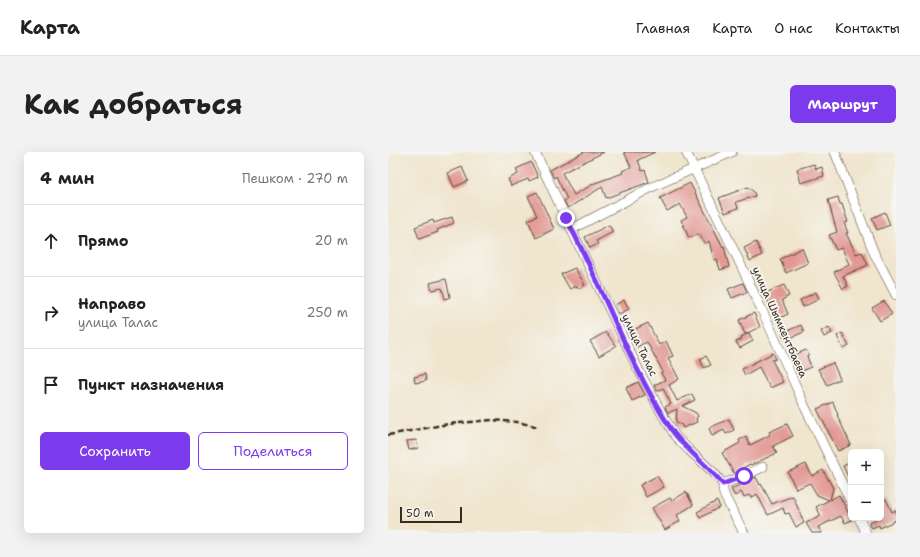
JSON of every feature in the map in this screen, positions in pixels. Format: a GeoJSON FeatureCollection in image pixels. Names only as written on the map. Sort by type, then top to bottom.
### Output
{"type":"FeatureCollection","features":[{"type":"Feature","properties":{"kind":"street","name":"улица Талас"},"geometry":{"type":"LineString","coordinates":[[535,152],[638,369],[662,414],[676,437],[714,473],[723,484],[725,497],[744,533]]}},
{"type":"Feature","properties":{"kind":"street","name":"улица Шымкентбаева"},"geometry":{"type":"LineString","coordinates":[[686,152],[742,266],[805,408],[848,496]]}},
{"type":"Feature","properties":{"kind":"street"},"geometry":{"type":"LineString","coordinates":[[572,229],[652,187],[732,152]]}},
{"type":"Feature","properties":{"kind":"street"},"geometry":{"type":"LineString","coordinates":[[834,152],[874,253],[896,295]]}},
{"type":"Feature","properties":{"kind":"street"},"geometry":{"type":"LineString","coordinates":[[723,484],[763,467]]}},
{"type":"Feature","properties":{"kind":"street"},"geometry":{"type":"LineString","coordinates":[[860,521],[866,533]]}},
{"type":"Feature","properties":{"kind":"building"},"geometry":{"type":"Polygon","coordinates":[[[584,152],[604,152],[562,173],[574,195],[595,183],[623,173],[622,171],[631,167],[624,152],[655,152],[638,160],[642,171],[645,170],[649,182],[606,198],[602,187],[568,208],[564,201],[567,199],[556,176],[554,178],[550,170],[584,152]]]}},
{"type":"Feature","properties":{"kind":"building"},"geometry":{"type":"Polygon","coordinates":[[[531,162],[538,177],[529,181],[528,179],[511,186],[508,179],[518,174],[516,169],[531,162]]]}},
{"type":"Feature","properties":{"kind":"building"},"geometry":{"type":"Polygon","coordinates":[[[814,164],[816,169],[822,167],[824,176],[801,183],[797,169],[814,164]]]}},
{"type":"Feature","properties":{"kind":"building"},"geometry":{"type":"Polygon","coordinates":[[[462,167],[468,181],[454,187],[448,173],[462,167]]]}},
{"type":"Feature","properties":{"kind":"building"},"geometry":{"type":"Polygon","coordinates":[[[690,183],[723,247],[724,246],[729,267],[720,270],[717,259],[714,260],[709,241],[705,244],[699,234],[689,238],[681,220],[687,217],[680,204],[667,211],[660,198],[690,183]]]}},
{"type":"Feature","properties":{"kind":"building"},"geometry":{"type":"Polygon","coordinates":[[[748,187],[754,192],[755,196],[736,202],[738,208],[725,213],[719,198],[748,187]]]}},
{"type":"Feature","properties":{"kind":"building"},"geometry":{"type":"Polygon","coordinates":[[[537,192],[554,229],[536,238],[528,220],[537,216],[528,196],[537,192]]]}},
{"type":"Feature","properties":{"kind":"building"},"geometry":{"type":"Polygon","coordinates":[[[838,197],[848,222],[844,223],[848,233],[846,233],[856,254],[862,252],[868,265],[843,276],[848,286],[843,289],[834,272],[849,264],[842,248],[836,250],[829,235],[837,232],[828,200],[838,197]]]}},
{"type":"Feature","properties":{"kind":"building"},"geometry":{"type":"Polygon","coordinates":[[[885,212],[890,225],[877,230],[872,218],[885,212]]]}},
{"type":"Feature","properties":{"kind":"building"},"geometry":{"type":"Polygon","coordinates":[[[452,217],[454,223],[437,230],[438,232],[419,239],[415,227],[433,220],[434,223],[452,217]]]}},
{"type":"Feature","properties":{"kind":"building"},"geometry":{"type":"Polygon","coordinates":[[[609,225],[613,232],[596,241],[598,244],[590,248],[585,237],[609,225]]]}},
{"type":"Feature","properties":{"kind":"building"},"geometry":{"type":"Polygon","coordinates":[[[756,242],[762,255],[750,261],[744,248],[756,242]]]}},
{"type":"Feature","properties":{"kind":"building"},"geometry":{"type":"Polygon","coordinates":[[[802,248],[808,263],[786,273],[780,259],[802,248]]]}},
{"type":"Feature","properties":{"kind":"building"},"geometry":{"type":"Polygon","coordinates":[[[575,268],[585,285],[578,289],[577,286],[570,289],[561,274],[575,268]]]}},
{"type":"Feature","properties":{"kind":"building"},"geometry":{"type":"Polygon","coordinates":[[[446,279],[450,297],[445,299],[442,288],[432,290],[430,283],[446,279]]]}},
{"type":"Feature","properties":{"kind":"building"},"geometry":{"type":"Polygon","coordinates":[[[743,283],[747,292],[732,298],[728,289],[743,283]]]}},
{"type":"Feature","properties":{"kind":"building"},"geometry":{"type":"Polygon","coordinates":[[[784,285],[789,296],[782,300],[788,314],[775,320],[765,293],[784,285]]]}},
{"type":"Feature","properties":{"kind":"building"},"geometry":{"type":"Polygon","coordinates":[[[816,292],[819,299],[803,307],[800,300],[816,292]]]}},
{"type":"Feature","properties":{"kind":"building"},"geometry":{"type":"Polygon","coordinates":[[[624,300],[629,309],[619,314],[615,305],[624,300]]]}},
{"type":"Feature","properties":{"kind":"building"},"geometry":{"type":"Polygon","coordinates":[[[884,301],[892,314],[880,321],[872,308],[884,301]]]}},
{"type":"Feature","properties":{"kind":"building"},"geometry":{"type":"Polygon","coordinates":[[[754,313],[760,327],[745,334],[739,320],[754,313]]]}},
{"type":"Feature","properties":{"kind":"building"},"geometry":{"type":"Polygon","coordinates":[[[648,323],[659,345],[666,341],[673,356],[668,358],[679,379],[669,385],[677,401],[692,394],[695,400],[682,406],[696,413],[698,416],[696,419],[697,422],[683,428],[682,425],[676,421],[677,409],[668,413],[665,407],[671,404],[663,388],[657,391],[654,385],[665,380],[661,373],[663,372],[647,342],[637,347],[629,332],[648,323]]]}},
{"type":"Feature","properties":{"kind":"building"},"geometry":{"type":"Polygon","coordinates":[[[801,325],[804,332],[785,340],[782,333],[801,325]]]}},
{"type":"Feature","properties":{"kind":"building"},"geometry":{"type":"Polygon","coordinates":[[[829,327],[832,333],[824,337],[821,331],[829,327]]]}},
{"type":"Feature","properties":{"kind":"building"},"geometry":{"type":"Polygon","coordinates":[[[606,332],[616,346],[599,356],[590,341],[606,332]]]}},
{"type":"Feature","properties":{"kind":"building"},"geometry":{"type":"Polygon","coordinates":[[[749,333],[753,341],[740,348],[736,342],[742,339],[741,337],[749,333]]]}},
{"type":"Feature","properties":{"kind":"building"},"geometry":{"type":"Polygon","coordinates":[[[842,333],[849,346],[843,349],[837,336],[842,333]]]}},
{"type":"Feature","properties":{"kind":"building"},"geometry":{"type":"Polygon","coordinates":[[[806,350],[809,355],[807,356],[811,367],[799,372],[792,356],[806,350]]]}},
{"type":"Feature","properties":{"kind":"building"},"geometry":{"type":"Polygon","coordinates":[[[773,353],[776,359],[772,360],[783,382],[770,388],[759,367],[745,375],[742,369],[773,353]]]}},
{"type":"Feature","properties":{"kind":"building"},"geometry":{"type":"Polygon","coordinates":[[[706,356],[711,365],[704,368],[700,359],[706,356]]]}},
{"type":"Feature","properties":{"kind":"building"},"geometry":{"type":"Polygon","coordinates":[[[833,363],[840,379],[827,385],[818,369],[833,363]]]}},
{"type":"Feature","properties":{"kind":"building"},"geometry":{"type":"Polygon","coordinates":[[[425,374],[426,381],[415,383],[414,377],[425,374]]]}},
{"type":"Feature","properties":{"kind":"building"},"geometry":{"type":"Polygon","coordinates":[[[638,382],[645,395],[632,401],[626,388],[638,382]]]}},
{"type":"Feature","properties":{"kind":"building"},"geometry":{"type":"Polygon","coordinates":[[[833,402],[837,415],[851,445],[838,451],[817,409],[833,402]]]}},
{"type":"Feature","properties":{"kind":"building"},"geometry":{"type":"Polygon","coordinates":[[[729,419],[734,430],[726,434],[724,430],[712,436],[709,428],[729,419]]]}},
{"type":"Feature","properties":{"kind":"building"},"geometry":{"type":"Polygon","coordinates":[[[787,424],[793,436],[773,446],[777,453],[751,465],[750,464],[734,473],[722,453],[740,443],[739,440],[746,437],[750,445],[770,435],[769,432],[787,424]]]}},
{"type":"Feature","properties":{"kind":"building"},"geometry":{"type":"Polygon","coordinates":[[[416,440],[418,448],[409,450],[407,441],[416,440]]]}},
{"type":"Feature","properties":{"kind":"building"},"geometry":{"type":"Polygon","coordinates":[[[806,464],[812,476],[823,470],[833,488],[830,500],[839,495],[848,512],[848,521],[850,521],[845,523],[841,516],[818,527],[822,533],[812,533],[806,523],[821,516],[816,507],[829,500],[817,495],[810,483],[796,489],[788,472],[806,464]]]}},
{"type":"Feature","properties":{"kind":"building"},"geometry":{"type":"Polygon","coordinates":[[[848,464],[848,477],[843,466],[848,464]]]}},
{"type":"Feature","properties":{"kind":"building"},"geometry":{"type":"Polygon","coordinates":[[[657,476],[664,487],[646,497],[640,485],[657,476]]]}},
{"type":"Feature","properties":{"kind":"building"},"geometry":{"type":"Polygon","coordinates":[[[756,477],[772,504],[793,496],[804,523],[796,527],[789,513],[785,514],[783,508],[768,515],[757,494],[751,498],[749,495],[744,497],[741,492],[735,496],[731,489],[756,477]]]}},
{"type":"Feature","properties":{"kind":"building"},"geometry":{"type":"Polygon","coordinates":[[[686,492],[693,505],[677,515],[680,521],[665,530],[652,508],[670,498],[672,501],[686,492]]]}},
{"type":"Feature","properties":{"kind":"building"},"geometry":{"type":"Polygon","coordinates":[[[886,499],[892,512],[896,510],[896,520],[880,528],[879,525],[872,528],[869,523],[874,521],[884,521],[884,500],[886,499]]]}},
{"type":"Feature","properties":{"kind":"building"},"geometry":{"type":"Polygon","coordinates":[[[717,501],[720,507],[700,518],[697,512],[717,501]]]}},
{"type":"Feature","properties":{"kind":"railway"},"geometry":{"type":"LineString","coordinates":[[388,435],[448,424],[492,420],[517,422],[539,427]]}},
{"type":"Feature","properties":{"kind":"route"},"geometry":{"type":"LineString","coordinates":[[566,218],[638,369],[671,430],[676,437],[714,473],[723,484],[744,476]]}}]}
